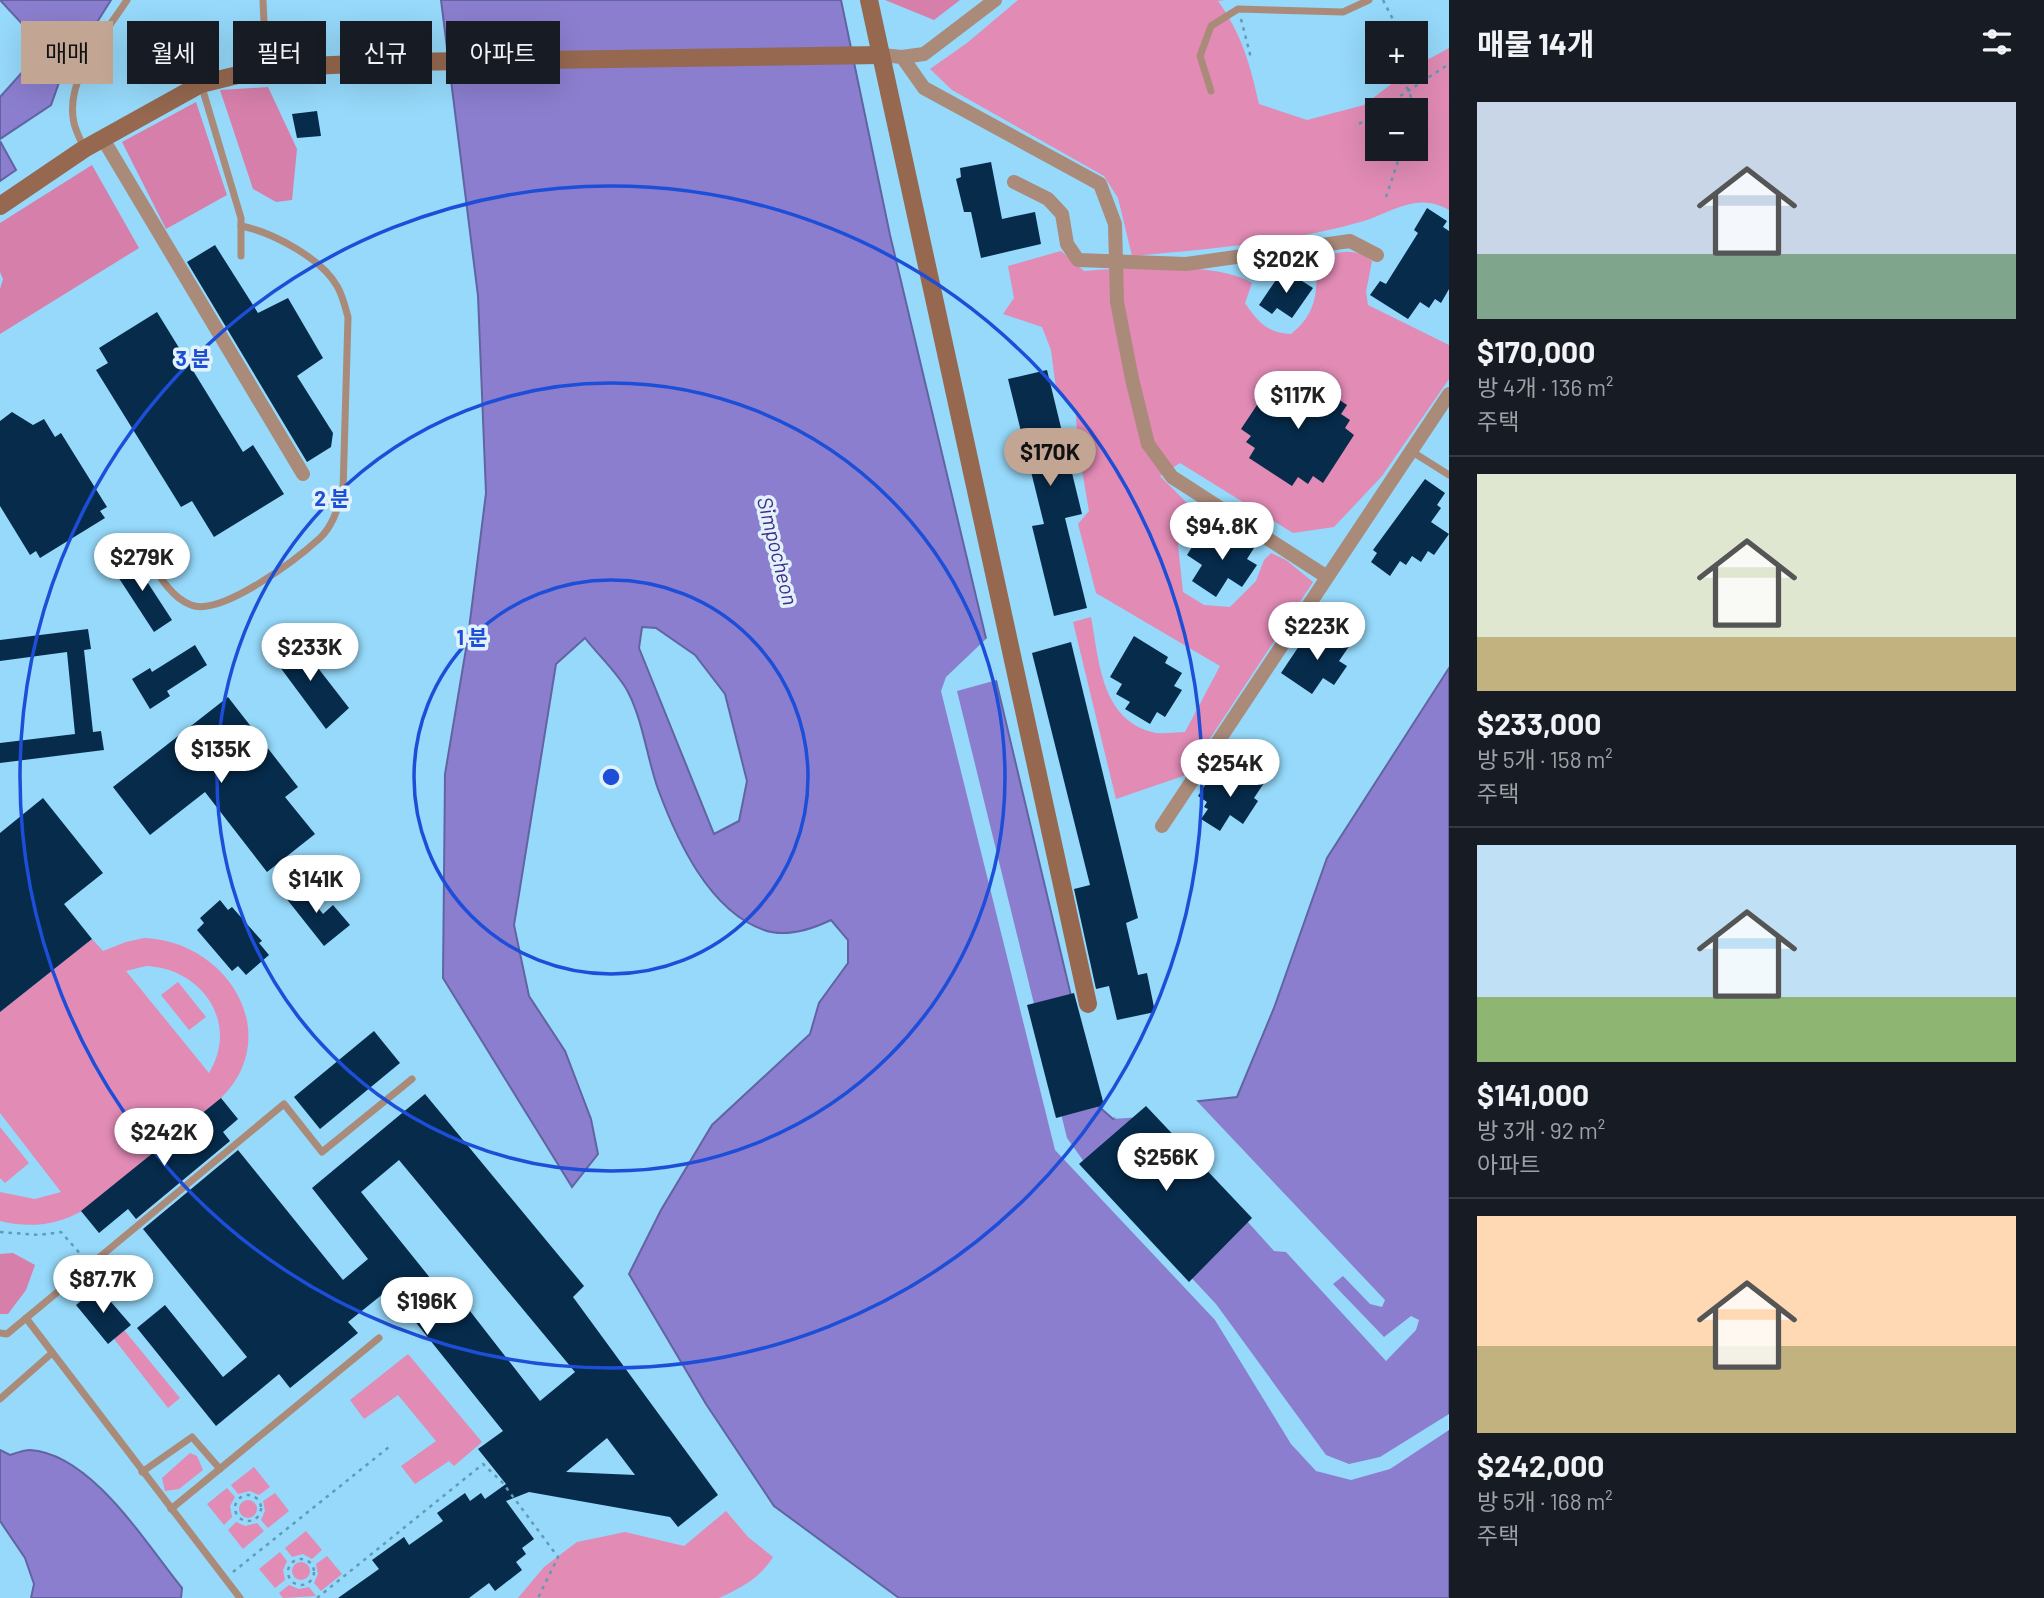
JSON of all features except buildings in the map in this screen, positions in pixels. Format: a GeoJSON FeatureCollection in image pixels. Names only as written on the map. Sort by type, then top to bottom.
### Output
{"type":"FeatureCollection","features":[{"type":"Feature","properties":{"kind":"street"},"geometry":{"type":"LineString","coordinates":[[869,0],[1088,1004]]}},
{"type":"Feature","properties":{"kind":"street"},"geometry":{"type":"LineString","coordinates":[[326,65],[881,55],[902,57],[924,54],[995,0]]}},
{"type":"Feature","properties":{"kind":"street"},"geometry":{"type":"LineString","coordinates":[[902,57],[924,89],[1100,184],[1115,224],[1120,314],[1148,444],[1172,477],[1327,578]]}},
{"type":"Feature","properties":{"kind":"street"},"geometry":{"type":"LineString","coordinates":[[0,206],[85,149],[201,84]]}},
{"type":"Feature","properties":{"kind":"street"},"geometry":{"type":"LineString","coordinates":[[103,139],[303,474]]}},
{"type":"Feature","properties":{"kind":"street"},"geometry":{"type":"LineString","coordinates":[[1014,182],[1048,199],[1062,214],[1067,244],[1078,260],[1186,264],[1350,242],[1377,255]]}},
{"type":"Feature","properties":{"kind":"street"},"geometry":{"type":"LineString","coordinates":[[1162,826],[1449,394]]}},
{"type":"Feature","properties":{"kind":"lane"},"geometry":{"type":"LineString","coordinates":[[85,149],[74,122],[74,91],[93,51],[127,0]]}},
{"type":"Feature","properties":{"kind":"lane"},"geometry":{"type":"LineString","coordinates":[[263,0],[264,21]]}},
{"type":"Feature","properties":{"kind":"lane"},"geometry":{"type":"LineString","coordinates":[[1211,91],[1200,56],[1210,26],[1238,9],[1343,12],[1369,0]]}},
{"type":"Feature","properties":{"kind":"lane"},"geometry":{"type":"LineString","coordinates":[[201,84],[241,226],[241,256]]}},
{"type":"Feature","properties":{"kind":"lane"},"geometry":{"type":"LineString","coordinates":[[140,545],[174,596],[193,607],[219,606],[240,596],[321,537],[336,515],[344,491],[348,317],[343,298],[336,283],[277,236],[241,226]]}},
{"type":"Feature","properties":{"kind":"lane"},"geometry":{"type":"LineString","coordinates":[[1411,452],[1449,475]]}},
{"type":"Feature","properties":{"kind":"lane"},"geometry":{"type":"LineString","coordinates":[[0,1333],[7,1334],[284,1104],[322,1152],[412,1079]]}},
{"type":"Feature","properties":{"kind":"lane"},"geometry":{"type":"LineString","coordinates":[[26,1318],[237,1597]]}},
{"type":"Feature","properties":{"kind":"lane"},"geometry":{"type":"LineString","coordinates":[[171,1509],[379,1338]]}},
{"type":"Feature","properties":{"kind":"lane"},"geometry":{"type":"LineString","coordinates":[[0,1399],[52,1353]]}},
{"type":"Feature","properties":{"kind":"lane"},"geometry":{"type":"LineString","coordinates":[[142,1472],[192,1437],[220,1469]]}},
{"type":"Feature","properties":{"kind":"path"},"geometry":{"type":"LineString","coordinates":[[1383,0],[1394,21]]}},
{"type":"Feature","properties":{"kind":"path"},"geometry":{"type":"LineString","coordinates":[[1238,9],[1251,58]]}},
{"type":"Feature","properties":{"kind":"path"},"geometry":{"type":"LineString","coordinates":[[1397,98],[1449,64]]}},
{"type":"Feature","properties":{"kind":"path"},"geometry":{"type":"LineString","coordinates":[[1403,84],[1409,90],[1411,98]]}},
{"type":"Feature","properties":{"kind":"path"},"geometry":{"type":"LineString","coordinates":[[1359,124],[1365,120]]}},
{"type":"Feature","properties":{"kind":"path"},"geometry":{"type":"LineString","coordinates":[[1386,197],[1398,161]]}},
{"type":"Feature","properties":{"kind":"path"},"geometry":{"type":"LineString","coordinates":[[0,1232],[39,1235],[61,1232],[90,1265]]}},
{"type":"Feature","properties":{"kind":"path"},"geometry":{"type":"LineString","coordinates":[[232,1573],[389,1447]]}},
{"type":"Feature","properties":{"kind":"path"},"geometry":{"type":"LineString","coordinates":[[317,1598],[483,1464],[502,1482],[558,1557],[538,1598]]}},
{"type":"Feature","properties":{"kind":"path"},"geometry":{"type":"LineString","coordinates":[[245,1496],[254,1497],[261,1506],[259,1515],[249,1522],[240,1519],[235,1509],[238,1500],[245,1496]]}},
{"type":"Feature","properties":{"kind":"path"},"geometry":{"type":"LineString","coordinates":[[299,1559],[308,1561],[313,1568],[311,1580],[303,1585],[292,1581],[288,1570],[291,1563],[299,1559]]}},
{"type":"Feature","properties":{"kind":"shaded area"},"geometry":{"type":"Polygon","coordinates":[[[885,0],[960,0],[934,20],[885,0]]]}},
{"type":"Feature","properties":{"kind":"shaded area"},"geometry":{"type":"Polygon","coordinates":[[[1018,0],[1225,0],[1218,1],[1244,50],[1259,104],[1307,120],[1365,104],[1365,161],[1428,161],[1428,98],[1373,98],[1391,84],[1428,84],[1428,59],[1449,48],[1449,210],[1437,205],[1416,203],[1364,221],[1307,235],[1132,256],[1118,198],[1104,176],[952,90],[930,69],[967,43],[1018,0]]]}},
{"type":"Feature","properties":{"kind":"shaded area"},"geometry":{"type":"Polygon","coordinates":[[[268,87],[297,149],[292,200],[276,202],[253,189],[220,90],[268,87]]]}},
{"type":"Feature","properties":{"kind":"shaded area"},"geometry":{"type":"Polygon","coordinates":[[[196,102],[227,195],[166,229],[122,142],[196,102]]]}},
{"type":"Feature","properties":{"kind":"shaded area"},"geometry":{"type":"Polygon","coordinates":[[[92,165],[139,248],[0,334],[0,289],[3,279],[0,272],[0,223],[92,165]]]}},
{"type":"Feature","properties":{"kind":"shaded area"},"geometry":{"type":"Polygon","coordinates":[[[1061,251],[1084,271],[1171,268],[1217,271],[1236,276],[1252,283],[1245,303],[1259,321],[1269,329],[1291,334],[1306,319],[1314,301],[1315,260],[1338,253],[1358,253],[1372,261],[1366,292],[1368,305],[1449,345],[1449,379],[1382,476],[1334,527],[1293,533],[1180,463],[1160,476],[1191,507],[1178,545],[1183,592],[1204,605],[1230,607],[1256,581],[1264,560],[1271,553],[1286,560],[1313,582],[1186,775],[1116,799],[1073,622],[1091,617],[1100,669],[1112,701],[1122,715],[1135,725],[1152,732],[1185,732],[1220,666],[1096,593],[1078,524],[1089,511],[1077,441],[1076,411],[1056,389],[1051,350],[1042,327],[1003,314],[1014,298],[1008,266],[1061,251]]]}},
{"type":"Feature","properties":{"kind":"shaded area"},"geometry":{"type":"Polygon","coordinates":[[[144,938],[174,943],[200,955],[222,973],[238,995],[247,1020],[248,1047],[240,1073],[221,1098],[82,1211],[52,1223],[21,1224],[0,1221],[0,1192],[35,1199],[61,1192],[0,1113],[0,1012],[92,939],[103,951],[144,938]],[[146,966],[126,971],[209,1073],[217,1054],[220,1035],[217,1017],[210,1001],[198,987],[183,976],[166,969],[146,966]]]}},
{"type":"Feature","properties":{"kind":"shaded area"},"geometry":{"type":"Polygon","coordinates":[[[178,982],[206,1017],[189,1030],[161,995],[178,982]]]}},
{"type":"Feature","properties":{"kind":"shaded area"},"geometry":{"type":"Polygon","coordinates":[[[0,1127],[29,1163],[5,1183],[0,1178],[0,1127]]]}},
{"type":"Feature","properties":{"kind":"shaded area"},"geometry":{"type":"Polygon","coordinates":[[[13,1253],[35,1265],[26,1290],[8,1314],[0,1314],[0,1254],[13,1253]]]}},
{"type":"Feature","properties":{"kind":"shaded area"},"geometry":{"type":"Polygon","coordinates":[[[124,1330],[180,1398],[168,1408],[114,1339],[124,1330]]]}},
{"type":"Feature","properties":{"kind":"shaded area"},"geometry":{"type":"Polygon","coordinates":[[[408,1354],[482,1442],[454,1466],[449,1461],[415,1484],[401,1466],[436,1441],[398,1395],[364,1419],[350,1400],[408,1354]]]}},
{"type":"Feature","properties":{"kind":"shaded area"},"geometry":{"type":"Polygon","coordinates":[[[190,1453],[197,1456],[203,1470],[179,1489],[165,1491],[162,1478],[190,1453]]]}},
{"type":"Feature","properties":{"kind":"shaded area"},"geometry":{"type":"Polygon","coordinates":[[[254,1467],[270,1487],[259,1495],[250,1491],[238,1494],[231,1485],[254,1467]]]}},
{"type":"Feature","properties":{"kind":"shaded area"},"geometry":{"type":"Polygon","coordinates":[[[227,1488],[235,1497],[230,1506],[232,1517],[224,1525],[207,1504],[227,1488]]]}},
{"type":"Feature","properties":{"kind":"shaded area"},"geometry":{"type":"Polygon","coordinates":[[[275,1493],[289,1511],[268,1528],[261,1520],[265,1511],[263,1501],[275,1493]]]}},
{"type":"Feature","properties":{"kind":"shaded area"},"geometry":{"type":"Polygon","coordinates":[[[244,1500],[252,1500],[257,1509],[255,1516],[244,1518],[239,1513],[239,1505],[244,1500]]]}},
{"type":"Feature","properties":{"kind":"shaded area"},"geometry":{"type":"Polygon","coordinates":[[[726,1511],[748,1537],[773,1557],[756,1577],[719,1598],[518,1598],[544,1567],[577,1542],[625,1532],[684,1546],[726,1511]]]}},
{"type":"Feature","properties":{"kind":"shaded area"},"geometry":{"type":"Polygon","coordinates":[[[236,1522],[245,1526],[257,1523],[264,1531],[243,1549],[228,1530],[236,1522]]]}},
{"type":"Feature","properties":{"kind":"shaded area"},"geometry":{"type":"Polygon","coordinates":[[[306,1531],[322,1550],[312,1559],[303,1554],[292,1557],[285,1548],[306,1531]]]}},
{"type":"Feature","properties":{"kind":"shaded area"},"geometry":{"type":"Polygon","coordinates":[[[280,1552],[287,1561],[283,1570],[285,1580],[275,1588],[259,1569],[280,1552]]]}},
{"type":"Feature","properties":{"kind":"shaded area"},"geometry":{"type":"Polygon","coordinates":[[[327,1556],[342,1574],[321,1591],[314,1583],[318,1574],[316,1564],[327,1556]]]}},
{"type":"Feature","properties":{"kind":"shaded area"},"geometry":{"type":"Polygon","coordinates":[[[297,1562],[305,1562],[310,1571],[308,1578],[297,1580],[292,1575],[292,1567],[297,1562]]]}},
{"type":"Feature","properties":{"kind":"shaded area"},"geometry":{"type":"Polygon","coordinates":[[[289,1585],[299,1589],[309,1587],[316,1596],[283,1598],[279,1593],[289,1585]]]}},
{"type":"Feature","properties":{"kind":"water"},"geometry":{"type":"Polygon","coordinates":[[[0,0],[111,0],[98,21],[21,23],[0,0]]]}},
{"type":"Feature","properties":{"kind":"water","name":"Simpocheon"},"geometry":{"type":"Polygon","coordinates":[[[441,0],[841,0],[890,235],[1097,1105],[1113,1119],[1181,1103],[1237,1097],[1274,1008],[1327,858],[1449,668],[1449,1598],[899,1598],[774,1506],[706,1404],[629,1274],[661,1210],[712,1125],[810,1034],[819,1003],[848,963],[848,940],[831,920],[790,933],[764,930],[744,921],[711,890],[685,851],[666,809],[628,692],[585,638],[556,664],[514,925],[529,996],[565,1051],[591,1119],[598,1154],[572,1187],[443,978],[445,774],[468,637],[486,493],[478,296],[452,84],[560,84],[560,21],[446,21],[446,40],[441,0]],[[642,627],[639,648],[714,834],[739,821],[747,781],[725,694],[695,655],[656,628],[642,627]]]}},
{"type":"Feature","properties":{"kind":"water"},"geometry":{"type":"Polygon","coordinates":[[[21,73],[21,84],[58,84],[51,105],[0,139],[0,97],[21,73]]]}},
{"type":"Feature","properties":{"kind":"water"},"geometry":{"type":"Polygon","coordinates":[[[0,141],[16,170],[0,181],[0,141]]]}},
{"type":"Feature","properties":{"kind":"water"},"geometry":{"type":"Polygon","coordinates":[[[0,1450],[10,1455],[30,1450],[53,1455],[75,1467],[96,1484],[116,1504],[182,1588],[181,1598],[31,1598],[34,1584],[25,1558],[0,1521],[0,1450]]]}},
{"type":"Feature","properties":{"kind":"pier"},"geometry":{"type":"Polygon","coordinates":[[[988,637],[997,680],[957,691],[1067,1138],[1087,1166],[1216,1304],[1326,1455],[1349,1464],[1380,1457],[1449,1414],[1449,1430],[1390,1469],[1351,1480],[1316,1471],[1291,1444],[1215,1320],[1055,1150],[941,691],[946,677],[988,637]]]}},
{"type":"Feature","properties":{"kind":"pier"},"geometry":{"type":"Polygon","coordinates":[[[1194,1098],[1385,1300],[1382,1307],[1370,1304],[1343,1276],[1333,1284],[1384,1337],[1411,1316],[1419,1320],[1416,1330],[1386,1361],[1286,1252],[1274,1251],[1152,1116],[1114,1119],[1119,1114],[1194,1098]]]}}]}
